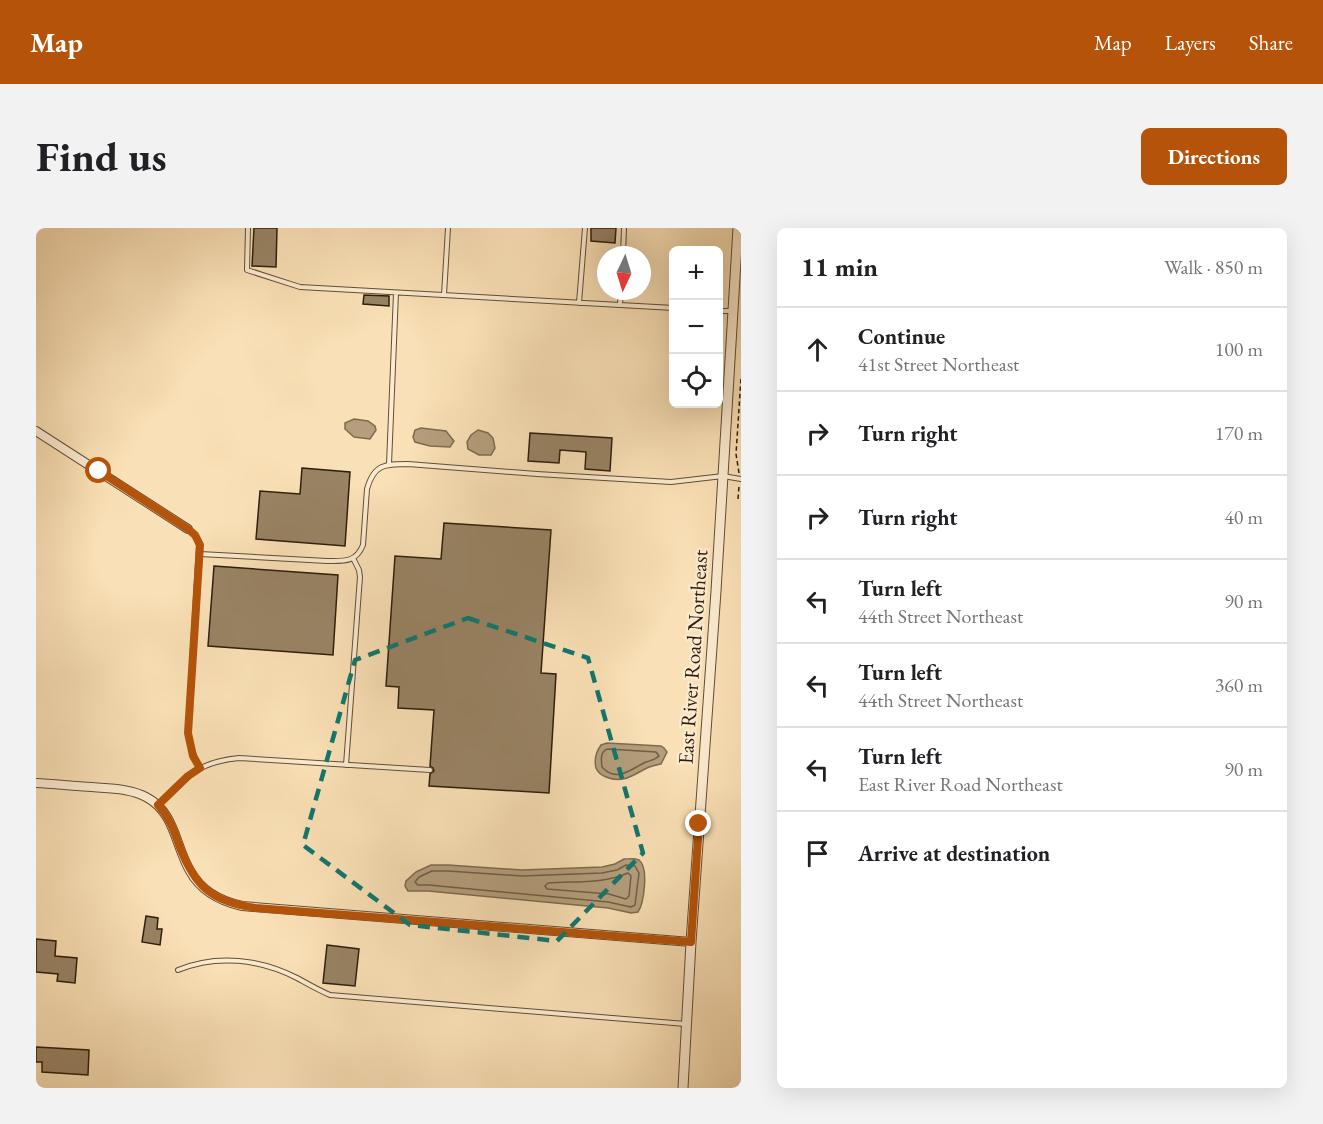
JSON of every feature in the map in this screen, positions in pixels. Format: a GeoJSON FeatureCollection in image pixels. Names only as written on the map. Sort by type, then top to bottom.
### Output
{"type":"FeatureCollection","features":[{"type":"Feature","properties":{"kind":"street","name":"East River Road Northeast"},"geometry":{"type":"LineString","coordinates":[[682,1088],[738,228]]}},
{"type":"Feature","properties":{"kind":"street"},"geometry":{"type":"LineString","coordinates":[[36,431],[188,529]]}},
{"type":"Feature","properties":{"kind":"street"},"geometry":{"type":"LineString","coordinates":[[36,783],[127,790],[148,798],[165,812],[185,861],[197,881],[208,891],[229,903],[256,908],[691,942]]}},
{"type":"Feature","properties":{"kind":"lane"},"geometry":{"type":"LineString","coordinates":[[248,228],[247,270],[300,287],[669,308]]}},
{"type":"Feature","properties":{"kind":"lane"},"geometry":{"type":"LineString","coordinates":[[444,295],[448,228]]}},
{"type":"Feature","properties":{"kind":"lane"},"geometry":{"type":"LineString","coordinates":[[579,303],[585,228]]}},
{"type":"Feature","properties":{"kind":"lane"},"geometry":{"type":"LineString","coordinates":[[623,246],[624,228]]}},
{"type":"Feature","properties":{"kind":"lane"},"geometry":{"type":"LineString","coordinates":[[389,464],[396,292]]}},
{"type":"Feature","properties":{"kind":"lane"},"geometry":{"type":"LineString","coordinates":[[620,300],[620,305]]}},
{"type":"Feature","properties":{"kind":"lane"},"geometry":{"type":"LineString","coordinates":[[723,311],[733,311]]}},
{"type":"Feature","properties":{"kind":"lane"},"geometry":{"type":"LineString","coordinates":[[200,554],[327,561],[344,561],[353,558],[360,553],[363,545],[369,480],[373,472],[389,464],[671,482],[723,476],[740,479]]}},
{"type":"Feature","properties":{"kind":"lane"},"geometry":{"type":"LineString","coordinates":[[188,529],[195,535],[200,545],[188,733],[193,756],[200,768]]}},
{"type":"Feature","properties":{"kind":"lane"},"geometry":{"type":"LineString","coordinates":[[346,765],[360,577],[353,558]]}},
{"type":"Feature","properties":{"kind":"lane"},"geometry":{"type":"LineString","coordinates":[[158,805],[188,776],[200,768],[216,761],[239,758],[430,770]]}},
{"type":"Feature","properties":{"kind":"lane"},"geometry":{"type":"LineString","coordinates":[[178,970],[194,963],[240,960],[264,965],[298,978],[330,995],[686,1024]]}},
{"type":"Feature","properties":{"kind":"path"},"geometry":{"type":"LineString","coordinates":[[738,499],[740,479],[736,454],[741,378]]}},
{"type":"Feature","properties":{"kind":"highlighted area"},"geometry":{"type":"Polygon","coordinates":[[[468,618],[588,658],[643,853],[557,941],[410,925],[303,845],[355,660],[468,618]]]}},
{"type":"Feature","properties":{"kind":"water"},"geometry":{"type":"Polygon","coordinates":[[[354,419],[368,421],[375,426],[376,430],[370,439],[354,437],[345,429],[345,423],[354,419]]]}},
{"type":"Feature","properties":{"kind":"water"},"geometry":{"type":"Polygon","coordinates":[[[421,428],[446,431],[454,441],[450,447],[430,446],[415,442],[413,437],[415,430],[421,428]]]}},
{"type":"Feature","properties":{"kind":"water"},"geometry":{"type":"Polygon","coordinates":[[[478,430],[488,433],[493,438],[495,448],[491,455],[479,455],[468,449],[467,442],[478,430]]]}},
{"type":"Feature","properties":{"kind":"water"},"geometry":{"type":"Polygon","coordinates":[[[607,743],[661,746],[667,752],[661,764],[618,780],[600,774],[595,765],[599,748],[607,743]]]}},
{"type":"Feature","properties":{"kind":"water"},"geometry":{"type":"Polygon","coordinates":[[[624,859],[639,860],[644,870],[644,893],[638,912],[428,891],[408,891],[405,886],[406,881],[416,872],[431,865],[522,870],[602,867],[624,859]]]}},
{"type":"Feature","properties":{"kind":"building"},"geometry":{"type":"Polygon","coordinates":[[[254,228],[277,228],[276,267],[252,266],[254,228]]]}},
{"type":"Feature","properties":{"kind":"building"},"geometry":{"type":"Polygon","coordinates":[[[591,228],[616,228],[615,243],[591,241],[591,228]]]}},
{"type":"Feature","properties":{"kind":"building"},"geometry":{"type":"Polygon","coordinates":[[[364,295],[389,296],[389,306],[363,304],[364,295]]]}},
{"type":"Feature","properties":{"kind":"building"},"geometry":{"type":"Polygon","coordinates":[[[530,433],[612,438],[610,471],[585,469],[586,452],[560,450],[559,463],[528,461],[530,433]]]}},
{"type":"Feature","properties":{"kind":"building"},"geometry":{"type":"Polygon","coordinates":[[[302,468],[350,472],[345,546],[256,539],[260,491],[300,494],[302,468]]]}},
{"type":"Feature","properties":{"kind":"building"},"geometry":{"type":"Polygon","coordinates":[[[444,523],[551,530],[541,673],[556,674],[549,793],[429,786],[430,774],[434,771],[430,766],[434,710],[398,708],[399,687],[386,686],[395,556],[441,559],[444,523]]]}},
{"type":"Feature","properties":{"kind":"building"},"geometry":{"type":"Polygon","coordinates":[[[214,566],[338,575],[333,655],[208,646],[214,566]]]}},
{"type":"Feature","properties":{"kind":"building"},"geometry":{"type":"Polygon","coordinates":[[[146,916],[158,918],[157,929],[162,929],[160,945],[142,942],[146,916]]]}},
{"type":"Feature","properties":{"kind":"building"},"geometry":{"type":"Polygon","coordinates":[[[36,939],[56,941],[55,956],[77,958],[75,983],[57,981],[58,974],[36,972],[36,939]]]}},
{"type":"Feature","properties":{"kind":"building"},"geometry":{"type":"Polygon","coordinates":[[[327,945],[359,949],[355,986],[323,983],[327,945]]]}},
{"type":"Feature","properties":{"kind":"building"},"geometry":{"type":"Polygon","coordinates":[[[36,1047],[89,1050],[88,1075],[42,1072],[42,1062],[36,1062],[36,1047]]]}},
{"type":"Feature","properties":{"kind":"route"},"geometry":{"type":"LineString","coordinates":[[99,471],[188,529],[195,535],[200,545],[188,715],[190,746],[200,768],[188,776],[158,805],[170,821],[190,871],[197,881],[219,898],[229,903],[256,908],[691,942],[699,824]]}}]}
